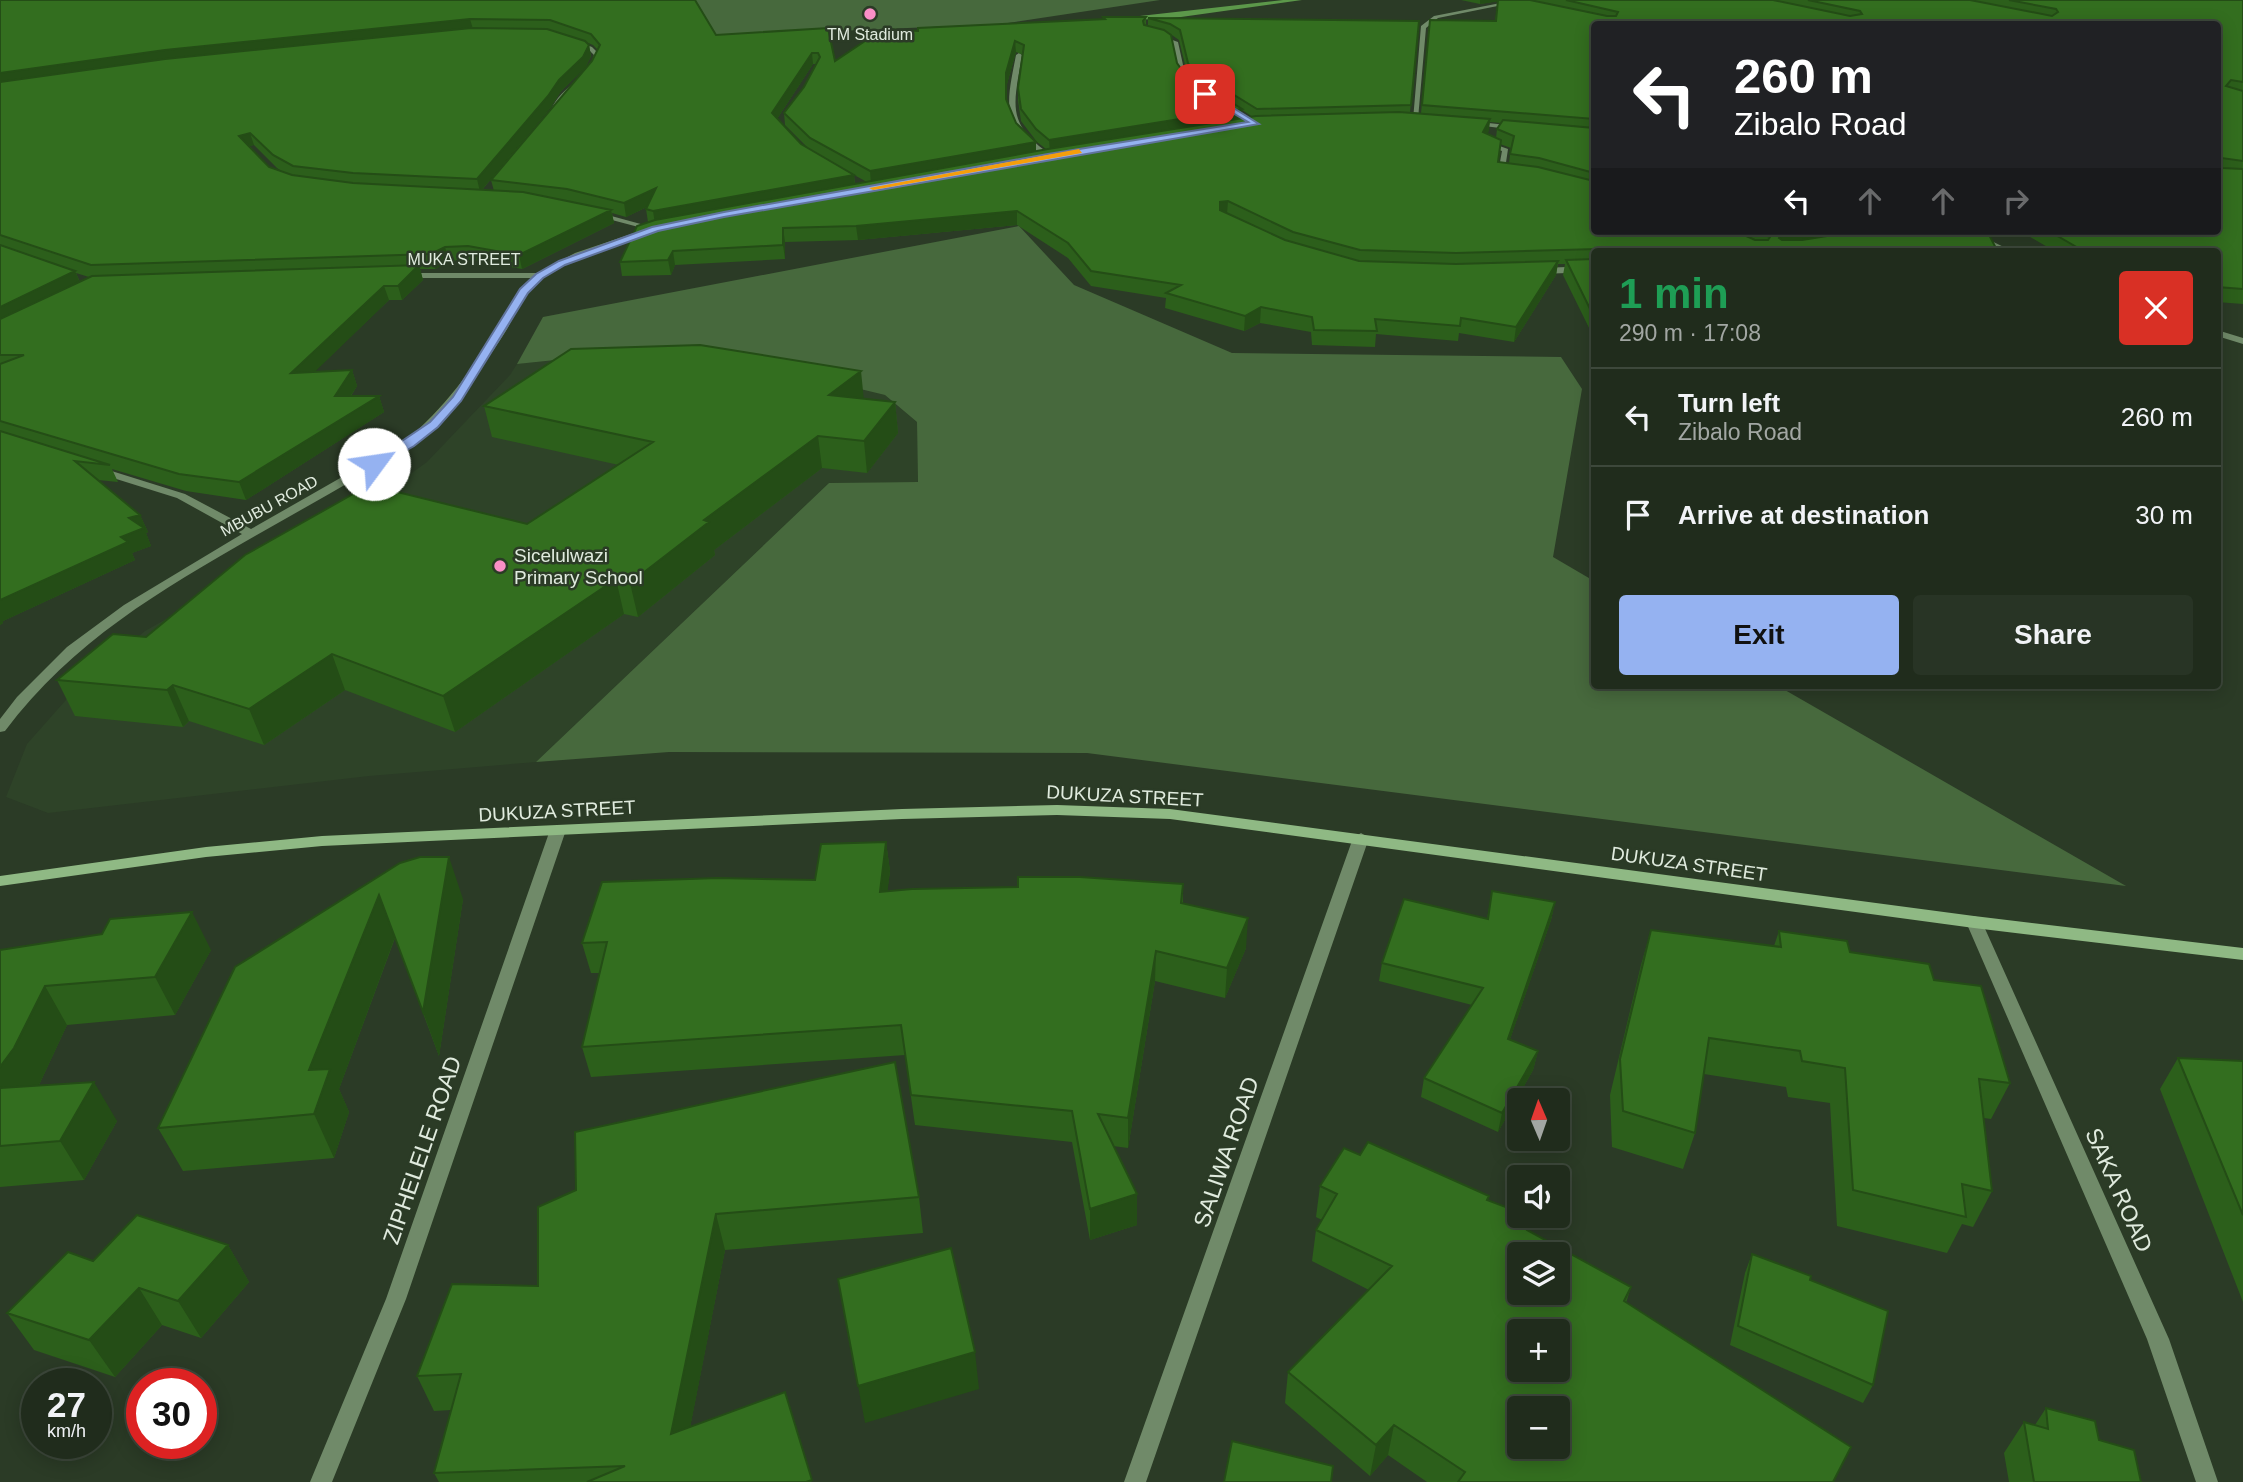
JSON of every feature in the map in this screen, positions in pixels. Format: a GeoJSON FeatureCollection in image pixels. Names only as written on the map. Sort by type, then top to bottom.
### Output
{"type":"FeatureCollection","features":[{"type":"Feature","properties":{"kind":"main road","name":"DUKUZA STREET"},"geometry":{"type":"LineString","coordinates":[[0,881],[206,852],[322,841],[1057,810],[1170,814],[1974,922],[2243,954]]}},
{"type":"Feature","properties":{"kind":"street"},"geometry":{"type":"LineString","coordinates":[[1415,120],[1423,27],[1436,17],[1511,2],[1524,2]]}},
{"type":"Feature","properties":{"kind":"street"},"geometry":{"type":"LineString","coordinates":[[1147,32],[1167,37],[1176,43],[1182,74],[1197,89]]}},
{"type":"Feature","properties":{"kind":"street"},"geometry":{"type":"LineString","coordinates":[[548,119],[556,110],[560,97],[594,68],[597,59],[597,55],[590,48],[561,38]]}},
{"type":"Feature","properties":{"kind":"street"},"geometry":{"type":"LineString","coordinates":[[1019,55],[1011,100],[1012,117],[1029,145],[1048,157]]}},
{"type":"Feature","properties":{"kind":"street"},"geometry":{"type":"LineString","coordinates":[[1454,122],[1526,129]]}},
{"type":"Feature","properties":{"kind":"street"},"geometry":{"type":"LineString","coordinates":[[1499,126],[1487,144],[1506,150],[1501,171],[1524,173]]}},
{"type":"Feature","properties":{"kind":"street"},"geometry":{"type":"LineString","coordinates":[[1035,159],[1062,154]]}},
{"type":"Feature","properties":{"kind":"street"},"geometry":{"type":"LineString","coordinates":[[583,211],[655,229]]}},
{"type":"Feature","properties":{"kind":"street","name":"MBUBU ROAD"},"geometry":{"type":"LineString","coordinates":[[0,728],[46,671],[88,634],[179,575],[399,450],[434,424],[457,398],[524,291],[540,276],[562,263],[667,226]]}},
{"type":"Feature","properties":{"kind":"street"},"geometry":{"type":"LineString","coordinates":[[1973,235],[2001,248]]}},
{"type":"Feature","properties":{"kind":"street"},"geometry":{"type":"LineString","coordinates":[[1524,272],[1591,269]]}},
{"type":"Feature","properties":{"kind":"street","name":"MUKA STREET"},"geometry":{"type":"LineString","coordinates":[[394,275],[540,276]]}},
{"type":"Feature","properties":{"kind":"street"},"geometry":{"type":"LineString","coordinates":[[2221,334],[2243,341]]}},
{"type":"Feature","properties":{"kind":"street"},"geometry":{"type":"LineString","coordinates":[[85,466],[181,496],[251,534]]}},
{"type":"Feature","properties":{"kind":"street","name":"ZIPHELELE ROAD"},"geometry":{"type":"LineString","coordinates":[[321,1482],[396,1299],[558,830]]}},
{"type":"Feature","properties":{"kind":"street","name":"SALIWA ROAD"},"geometry":{"type":"LineString","coordinates":[[1135,1482],[1362,838]]}},
{"type":"Feature","properties":{"kind":"street","name":"SAKA ROAD"},"geometry":{"type":"LineString","coordinates":[[1974,922],[2158,1339],[2207,1482]]}},
{"type":"Feature","properties":{"kind":"shaded area","name":"TM Stadium"},"geometry":{"type":"Polygon","coordinates":[[[640,0],[1160,0],[1001,24],[720,36],[640,0]]]}},
{"type":"Feature","properties":{"kind":"shaded area"},"geometry":{"type":"Polygon","coordinates":[[[1019,226],[1074,285],[1232,353],[1561,357],[1582,389],[1553,557],[1591,579],[1591,689],[1783,689],[2126,886],[1087,753],[669,752],[536,762],[829,483],[918,482],[917,422],[885,395],[769,367],[623,353],[517,364],[543,317],[1019,226]]]}},
{"type":"Feature","properties":{"kind":"shaded area","name":"Sicelulwazi Primary School"},"geometry":{"type":"Polygon","coordinates":[[[623,353],[769,367],[885,395],[917,422],[918,482],[829,483],[536,762],[369,776],[48,813],[6,797],[27,744],[73,692],[145,631],[373,501],[427,462],[510,375],[517,364],[623,353]]]}},
{"type":"Feature","properties":{"kind":"building"},"geometry":{"type":"Polygon","coordinates":[[[0,0],[695,0],[716,35],[828,28],[835,61],[883,29],[918,31],[918,28],[1146,17],[1144,25],[1164,30],[1171,35],[1177,63],[1184,73],[1242,109],[1049,140],[1036,129],[1021,109],[1018,88],[1024,45],[1015,41],[1006,73],[1006,99],[1016,123],[1036,142],[870,171],[810,138],[784,113],[804,87],[820,57],[818,53],[812,53],[772,113],[801,144],[854,175],[653,211],[646,209],[656,188],[624,203],[567,189],[491,180],[592,61],[600,45],[591,34],[550,20],[470,19],[165,50],[0,73],[0,0]]]}},
{"type":"Feature","properties":{"kind":"building"},"geometry":{"type":"Polygon","coordinates":[[[1498,0],[1530,0],[1616,16],[1618,12],[1566,0],[1773,0],[1850,16],[1862,14],[1860,11],[1808,0],[1970,0],[2052,16],[2058,12],[2056,9],[2009,0],[2243,0],[2243,82],[2231,80],[2226,86],[2243,91],[2243,161],[2222,158],[2221,162],[2221,21],[1591,21],[1591,119],[1422,105],[1430,20],[1496,21],[1498,0]]]}},
{"type":"Feature","properties":{"kind":"building"},"geometry":{"type":"Polygon","coordinates":[[[1148,18],[1419,21],[1411,105],[1257,109],[1192,69],[1180,30],[1170,24],[1148,18]]]}},
{"type":"Feature","properties":{"kind":"building"},"geometry":{"type":"Polygon","coordinates":[[[471,28],[547,29],[585,41],[589,45],[583,57],[559,80],[477,179],[353,173],[293,166],[273,155],[250,133],[239,136],[269,167],[292,175],[353,183],[523,192],[611,210],[519,255],[468,246],[445,247],[431,254],[91,265],[0,235],[0,82],[165,59],[471,28]]]}},
{"type":"Feature","properties":{"kind":"building"},"geometry":{"type":"Polygon","coordinates":[[[1399,112],[1490,119],[1483,132],[1501,140],[1498,162],[1538,167],[1591,180],[1591,235],[1744,235],[1755,240],[1768,240],[1770,237],[1765,235],[1781,235],[1779,238],[1782,240],[1802,240],[1833,235],[1989,235],[1996,248],[1591,248],[1456,253],[1360,250],[1293,232],[1228,201],[1220,202],[1220,210],[1285,240],[1359,261],[1456,264],[1558,261],[1516,327],[1461,318],[1460,326],[1375,319],[1377,331],[1314,330],[1312,317],[1261,307],[1245,316],[1166,293],[1181,285],[1091,271],[1068,243],[1017,211],[856,226],[783,228],[783,245],[673,251],[668,260],[620,262],[637,226],[655,220],[1048,149],[1256,116],[1399,112]]]}},
{"type":"Feature","properties":{"kind":"building"},"geometry":{"type":"Polygon","coordinates":[[[1503,120],[1591,128],[1591,172],[1539,158],[1510,154],[1514,136],[1497,129],[1503,120]]]}},
{"type":"Feature","properties":{"kind":"building"},"geometry":{"type":"Polygon","coordinates":[[[2221,166],[2243,169],[2243,289],[2221,287],[2221,248],[2078,248],[2056,235],[2221,235],[2221,166]]]}},
{"type":"Feature","properties":{"kind":"building"},"geometry":{"type":"Polygon","coordinates":[[[0,245],[75,271],[0,307],[0,245]]]}},
{"type":"Feature","properties":{"kind":"building"},"geometry":{"type":"Polygon","coordinates":[[[1591,259],[1591,311],[1566,260],[1591,259]]]}},
{"type":"Feature","properties":{"kind":"building"},"geometry":{"type":"Polygon","coordinates":[[[419,265],[398,286],[384,286],[291,373],[352,370],[335,396],[379,396],[239,482],[179,474],[0,421],[0,364],[24,355],[0,355],[0,319],[92,276],[419,265]]]}},
{"type":"Feature","properties":{"kind":"building"},"geometry":{"type":"Polygon","coordinates":[[[700,345],[861,371],[829,395],[895,402],[864,441],[818,436],[704,520],[709,522],[630,583],[616,579],[443,696],[332,654],[249,709],[173,685],[167,690],[57,680],[113,634],[146,637],[245,555],[369,485],[527,524],[653,442],[484,406],[571,349],[700,345]]]}},
{"type":"Feature","properties":{"kind":"building"},"geometry":{"type":"Polygon","coordinates":[[[0,431],[110,465],[75,461],[140,515],[129,518],[144,528],[121,537],[128,542],[0,600],[0,431]]]}},
{"type":"Feature","properties":{"kind":"building"},"geometry":{"type":"Polygon","coordinates":[[[886,842],[880,892],[1018,887],[1018,877],[1080,877],[1183,884],[1181,903],[1248,918],[1227,968],[1156,951],[1128,1118],[1098,1114],[1137,1194],[1090,1209],[1072,1111],[911,1095],[901,1025],[582,1047],[607,942],[582,943],[602,882],[718,878],[815,880],[821,844],[886,842]]]}},
{"type":"Feature","properties":{"kind":"building"},"geometry":{"type":"Polygon","coordinates":[[[420,857],[449,857],[423,1012],[379,895],[309,1070],[330,1069],[314,1114],[158,1128],[235,967],[400,863],[420,857]]]}},
{"type":"Feature","properties":{"kind":"building"},"geometry":{"type":"Polygon","coordinates":[[[1492,891],[1555,902],[1508,1039],[1538,1051],[1517,1088],[1507,1088],[1507,1104],[1502,1113],[1424,1078],[1483,988],[1382,963],[1404,899],[1488,919],[1492,891]]]}},
{"type":"Feature","properties":{"kind":"building"},"geometry":{"type":"Polygon","coordinates":[[[192,912],[155,977],[45,986],[14,1048],[0,1067],[0,950],[102,934],[110,919],[192,912]]]}},
{"type":"Feature","properties":{"kind":"building"},"geometry":{"type":"Polygon","coordinates":[[[1651,930],[1781,947],[1779,931],[1847,941],[1850,952],[1929,964],[1934,980],[1981,986],[2010,1083],[1979,1079],[1992,1191],[1962,1184],[1966,1217],[1853,1190],[1845,1068],[1802,1061],[1800,1051],[1709,1038],[1695,1133],[1623,1111],[1620,1059],[1651,930]]]}},
{"type":"Feature","properties":{"kind":"building"},"geometry":{"type":"Polygon","coordinates":[[[2178,1058],[2243,1061],[2243,1215],[2178,1058]]]}},
{"type":"Feature","properties":{"kind":"building"},"geometry":{"type":"Polygon","coordinates":[[[895,1062],[919,1197],[716,1214],[671,1434],[785,1392],[812,1480],[587,1482],[625,1466],[434,1473],[461,1374],[417,1376],[452,1284],[538,1286],[538,1207],[576,1190],[575,1132],[895,1062]]]}},
{"type":"Feature","properties":{"kind":"building"},"geometry":{"type":"Polygon","coordinates":[[[94,1082],[60,1141],[0,1146],[0,1088],[94,1082]]]}},
{"type":"Feature","properties":{"kind":"building"},"geometry":{"type":"Polygon","coordinates":[[[1368,1142],[1489,1196],[1487,1200],[1507,1208],[1507,1228],[1528,1228],[1549,1242],[1507,1242],[1507,1305],[1570,1305],[1570,1254],[1631,1287],[1624,1301],[1851,1447],[1833,1482],[1458,1482],[1465,1472],[1394,1425],[1376,1445],[1288,1372],[1392,1266],[1316,1230],[1337,1194],[1320,1186],[1344,1148],[1360,1155],[1368,1142]]]}},
{"type":"Feature","properties":{"kind":"building"},"geometry":{"type":"Polygon","coordinates":[[[137,1215],[228,1245],[178,1301],[139,1288],[89,1340],[7,1313],[68,1252],[93,1261],[137,1215]]]}},
{"type":"Feature","properties":{"kind":"building"},"geometry":{"type":"Polygon","coordinates":[[[951,1248],[975,1352],[858,1386],[838,1279],[951,1248]]]}},
{"type":"Feature","properties":{"kind":"building"},"geometry":{"type":"Polygon","coordinates":[[[1752,1254],[1811,1276],[1810,1280],[1888,1311],[1873,1385],[1738,1326],[1752,1254]]]}},
{"type":"Feature","properties":{"kind":"building"},"geometry":{"type":"Polygon","coordinates":[[[2046,1408],[2095,1421],[2099,1440],[2134,1450],[2141,1482],[2034,1482],[2024,1422],[2048,1429],[2046,1408]]]}},
{"type":"Feature","properties":{"kind":"building"},"geometry":{"type":"Polygon","coordinates":[[[1232,1441],[1333,1466],[1331,1482],[1224,1482],[1232,1441]]]}},
{"type":"Feature","properties":{"kind":"waterway"},"geometry":{"type":"LineString","coordinates":[[1107,20],[1181,15],[1299,0]]}},
{"type":"Feature","properties":{"kind":"slow traffic"},"geometry":{"type":"LineString","coordinates":[[873,188],[1079,151]]}},
{"type":"Feature","properties":{"kind":"place","name":"TM Stadium"},"geometry":{"type":"Point","coordinates":[870,14]}},
{"type":"Feature","properties":{"kind":"place","name":"Sicelulwazi Primary School"},"geometry":{"type":"Point","coordinates":[500,566]}},
{"type":"Feature","properties":{"kind":"route"},"geometry":{"type":"LineString","coordinates":[[374,464],[434,424],[457,398],[524,291],[540,276],[562,263],[655,229],[724,214],[1182,134],[1255,124],[1205,94]]}}]}
